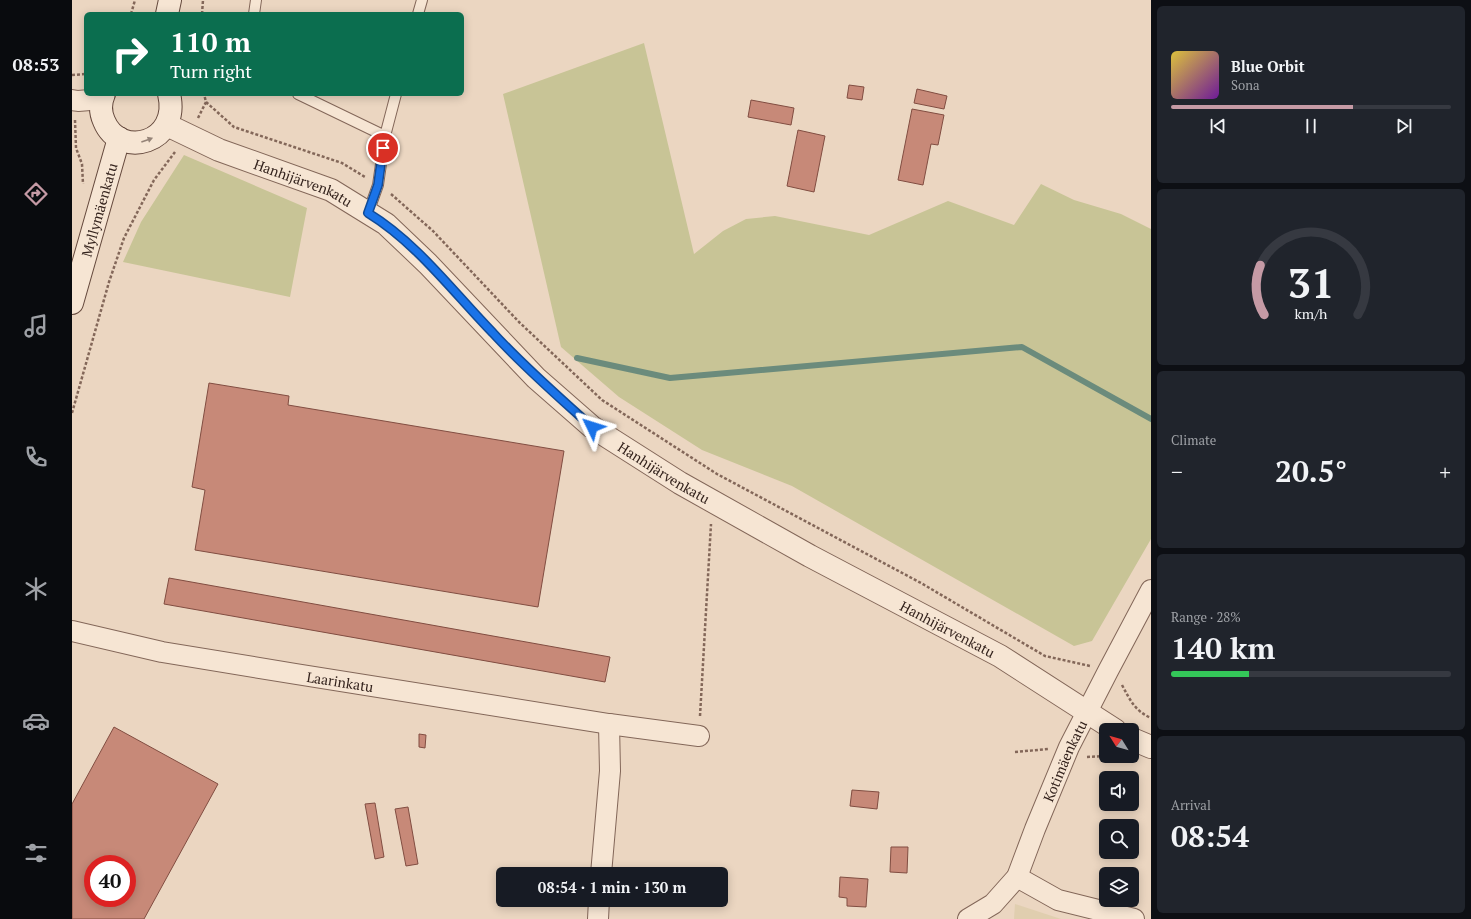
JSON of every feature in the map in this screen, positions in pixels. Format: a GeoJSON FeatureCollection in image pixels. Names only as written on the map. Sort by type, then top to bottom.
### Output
{"type":"FeatureCollection","features":[{"type":"Feature","properties":{"kind":"street"},"geometry":{"type":"LineString","coordinates":[[167,12],[170,0]]}},
{"type":"Feature","properties":{"kind":"street"},"geometry":{"type":"LineString","coordinates":[[75,101],[103,96],[101,108],[102,117],[111,133],[129,142],[140,143],[151,140],[160,134],[167,125],[171,115],[172,104],[170,96]]}},
{"type":"Feature","properties":{"kind":"street","name":"Hanhijärvenkatu"},"geometry":{"type":"LineString","coordinates":[[167,125],[187,136],[219,150],[331,190],[386,224],[428,264],[536,378],[592,427],[680,483],[810,556],[1000,656],[1105,723]]}},
{"type":"Feature","properties":{"kind":"street","name":"Myllymäenkatu"},"geometry":{"type":"LineString","coordinates":[[72,303],[119,138]]}},
{"type":"Feature","properties":{"kind":"street","name":"Kotimäenkatu"},"geometry":{"type":"LineString","coordinates":[[968,919],[993,904],[1017,877],[1069,747],[1151,590]]}},
{"type":"Feature","properties":{"kind":"street","name":"Laarinkatu"},"geometry":{"type":"LineString","coordinates":[[72,631],[169,653],[609,724],[699,736]]}},
{"type":"Feature","properties":{"kind":"street"},"geometry":{"type":"LineString","coordinates":[[603,867],[610,771],[609,724]]}},
{"type":"Feature","properties":{"kind":"street"},"geometry":{"type":"LineString","coordinates":[[1139,742],[1151,747]]}},
{"type":"Feature","properties":{"kind":"street"},"geometry":{"type":"LineString","coordinates":[[1017,877],[1058,900],[1134,919]]}},
{"type":"Feature","properties":{"kind":"street"},"geometry":{"type":"LineString","coordinates":[[598,919],[599,907]]}},
{"type":"Feature","properties":{"kind":"lane"},"geometry":{"type":"LineString","coordinates":[[254,12],[256,0]]}},
{"type":"Feature","properties":{"kind":"lane"},"geometry":{"type":"LineString","coordinates":[[419,12],[422,0]]}},
{"type":"Feature","properties":{"kind":"lane"},"geometry":{"type":"LineString","coordinates":[[302,96],[385,136]]}},
{"type":"Feature","properties":{"kind":"lane"},"geometry":{"type":"LineString","coordinates":[[368,213],[378,185],[385,136],[395,96]]}},
{"type":"Feature","properties":{"kind":"path"},"geometry":{"type":"LineString","coordinates":[[132,12],[135,0]]}},
{"type":"Feature","properties":{"kind":"path"},"geometry":{"type":"LineString","coordinates":[[202,0],[202,12]]}},
{"type":"Feature","properties":{"kind":"path"},"geometry":{"type":"LineString","coordinates":[[72,75],[84,74]]}},
{"type":"Feature","properties":{"kind":"path"},"geometry":{"type":"LineString","coordinates":[[204,96],[206,102],[234,127],[342,164],[387,190],[433,231],[519,322],[602,400],[717,474],[921,583],[1045,656],[1108,671],[1121,682],[1131,703],[1151,718]]}},
{"type":"Feature","properties":{"kind":"path"},"geometry":{"type":"LineString","coordinates":[[75,101],[76,148],[82,164],[83,186]]}},
{"type":"Feature","properties":{"kind":"path"},"geometry":{"type":"LineString","coordinates":[[72,414],[109,282],[124,238],[154,180],[187,136],[206,102]]}},
{"type":"Feature","properties":{"kind":"path"},"geometry":{"type":"LineString","coordinates":[[699,736],[713,501]]}},
{"type":"Feature","properties":{"kind":"path"},"geometry":{"type":"LineString","coordinates":[[1015,752],[1069,747]]}},
{"type":"Feature","properties":{"kind":"shaded area"},"geometry":{"type":"Polygon","coordinates":[[[644,43],[694,254],[723,231],[746,219],[775,216],[869,235],[948,201],[1014,225],[1041,184],[1074,200],[1121,214],[1151,229],[1151,539],[1092,641],[1074,646],[792,486],[702,450],[619,397],[561,347],[503,94],[644,43]]]}},
{"type":"Feature","properties":{"kind":"shaded area"},"geometry":{"type":"Polygon","coordinates":[[[184,155],[307,208],[290,297],[123,262],[141,222],[184,155]]]}},
{"type":"Feature","properties":{"kind":"shaded area"},"geometry":{"type":"Polygon","coordinates":[[[1015,904],[1061,919],[1014,919],[1015,904]]]}},
{"type":"Feature","properties":{"kind":"building"},"geometry":{"type":"Polygon","coordinates":[[[849,85],[864,87],[862,100],[847,98],[849,85]]]}},
{"type":"Feature","properties":{"kind":"building"},"geometry":{"type":"Polygon","coordinates":[[[917,89],[947,96],[944,109],[914,103],[917,89]]]}},
{"type":"Feature","properties":{"kind":"building"},"geometry":{"type":"Polygon","coordinates":[[[751,100],[794,108],[791,125],[748,117],[751,100]]]}},
{"type":"Feature","properties":{"kind":"building"},"geometry":{"type":"Polygon","coordinates":[[[912,109],[944,115],[938,145],[931,144],[923,185],[898,180],[912,109]]]}},
{"type":"Feature","properties":{"kind":"building"},"geometry":{"type":"Polygon","coordinates":[[[798,130],[825,136],[814,192],[787,186],[798,130]]]}},
{"type":"Feature","properties":{"kind":"building"},"geometry":{"type":"Polygon","coordinates":[[[209,383],[289,396],[288,405],[564,451],[538,607],[195,550],[205,490],[192,487],[209,383]]]}},
{"type":"Feature","properties":{"kind":"building"},"geometry":{"type":"Polygon","coordinates":[[[169,578],[610,657],[605,682],[164,604],[169,578]]]}},
{"type":"Feature","properties":{"kind":"building"},"geometry":{"type":"Polygon","coordinates":[[[114,727],[218,784],[144,919],[72,919],[72,804],[114,727]]]}},
{"type":"Feature","properties":{"kind":"building"},"geometry":{"type":"Polygon","coordinates":[[[419,734],[426,735],[425,748],[419,747],[419,734]]]}},
{"type":"Feature","properties":{"kind":"building"},"geometry":{"type":"Polygon","coordinates":[[[852,790],[879,792],[877,809],[850,806],[852,790]]]}},
{"type":"Feature","properties":{"kind":"building"},"geometry":{"type":"Polygon","coordinates":[[[375,803],[384,857],[375,859],[365,804],[375,803]]]}},
{"type":"Feature","properties":{"kind":"building"},"geometry":{"type":"Polygon","coordinates":[[[408,807],[418,864],[406,866],[395,809],[408,807]]]}},
{"type":"Feature","properties":{"kind":"building"},"geometry":{"type":"Polygon","coordinates":[[[891,847],[908,847],[907,873],[890,872],[891,847]]]}},
{"type":"Feature","properties":{"kind":"building"},"geometry":{"type":"Polygon","coordinates":[[[840,877],[868,879],[866,907],[847,906],[847,898],[839,897],[840,877]]]}},
{"type":"Feature","properties":{"kind":"waterway"},"geometry":{"type":"LineString","coordinates":[[577,358],[670,378],[1022,347],[1151,419]]}},
{"type":"Feature","properties":{"kind":"route"},"geometry":{"type":"LineString","coordinates":[[383,148],[378,185],[368,213],[386,224],[428,264],[536,378],[592,427]]}}]}
